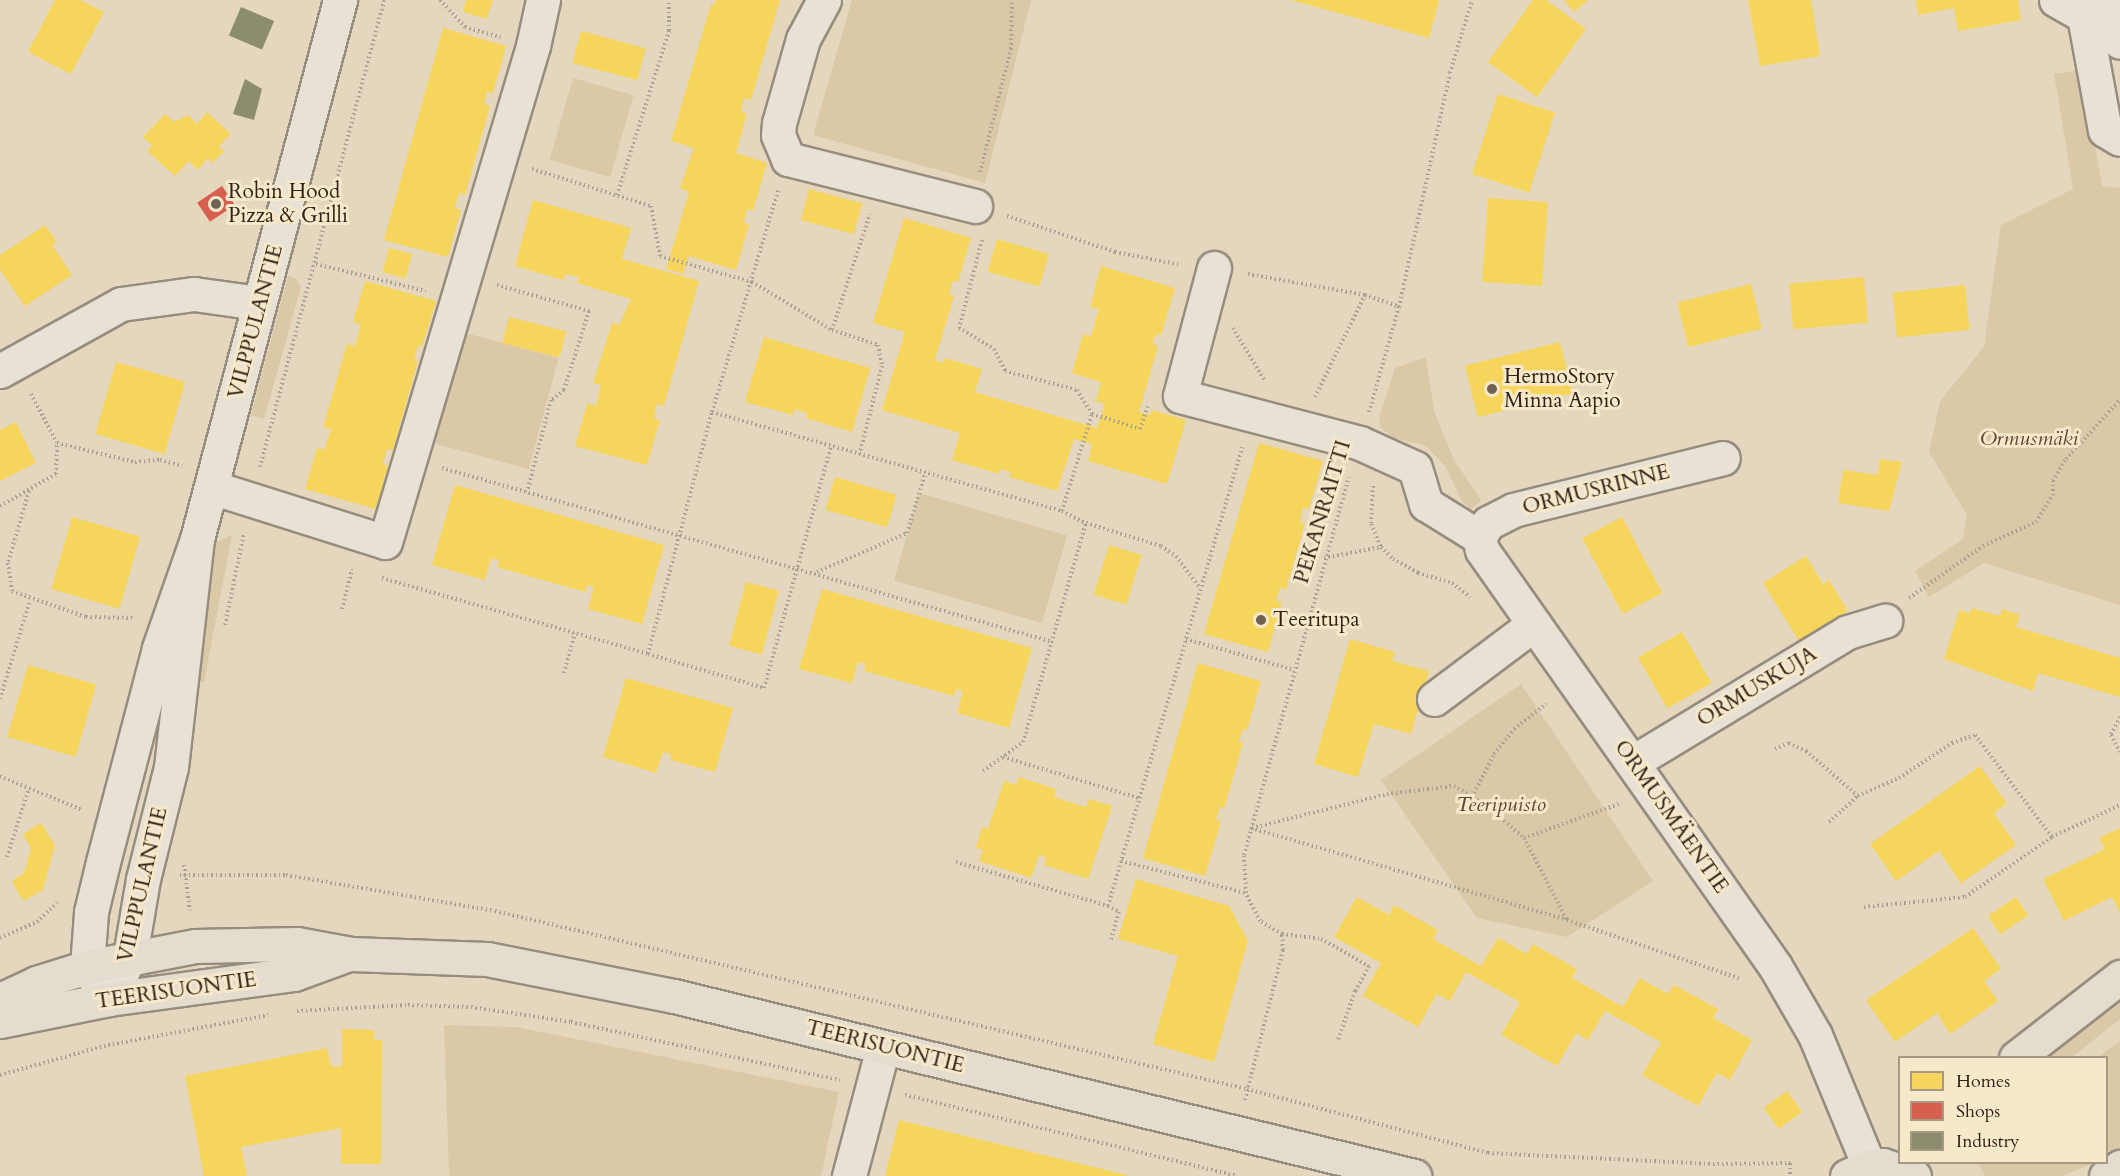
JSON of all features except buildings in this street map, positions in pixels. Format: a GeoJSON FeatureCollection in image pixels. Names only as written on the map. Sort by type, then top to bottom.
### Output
{"type":"FeatureCollection","features":[{"type":"Feature","properties":{"kind":"main road","name":"TEERISUONTIE"},"geometry":{"type":"LineString","coordinates":[[0,1000],[87,967],[130,956],[195,946],[253,942],[297,944],[351,954],[487,958],[674,996],[1414,1176]]}},
{"type":"Feature","properties":{"kind":"main road","name":"TEERISUONTIE"},"geometry":{"type":"LineString","coordinates":[[0,1021],[109,999],[294,974],[351,954]]}},
{"type":"Feature","properties":{"kind":"main road"},"geometry":{"type":"LineString","coordinates":[[2019,1056],[2120,977]]}},
{"type":"Feature","properties":{"kind":"main road"},"geometry":{"type":"LineString","coordinates":[[1858,1171],[1896,1167],[1914,1170]]}},
{"type":"Feature","properties":{"kind":"main road"},"geometry":{"type":"LineString","coordinates":[[2106,1176],[2120,1167]]}},
{"type":"Feature","properties":{"kind":"street","name":"VILPPULANTIE"},"geometry":{"type":"LineString","coordinates":[[197,538],[159,648],[102,862],[91,912],[87,967],[109,999],[130,956],[143,879],[171,767],[197,538],[201,478],[259,303],[340,0]]}},
{"type":"Feature","properties":{"kind":"street"},"geometry":{"type":"LineString","coordinates":[[201,478],[385,542],[533,46],[543,0]]}},
{"type":"Feature","properties":{"kind":"street"},"geometry":{"type":"LineString","coordinates":[[824,0],[803,39],[779,123],[778,135],[788,159],[982,208]]}},
{"type":"Feature","properties":{"kind":"street"},"geometry":{"type":"LineString","coordinates":[[2063,10],[2120,14]]}},
{"type":"Feature","properties":{"kind":"street"},"geometry":{"type":"LineString","coordinates":[[2063,10],[2109,30],[2120,42]]}},
{"type":"Feature","properties":{"kind":"street"},"geometry":{"type":"LineString","coordinates":[[2063,10],[2105,130],[2120,140]]}},
{"type":"Feature","properties":{"kind":"street"},"geometry":{"type":"LineString","coordinates":[[1211,276],[1180,396],[1295,425],[1372,449],[1415,468],[1426,504],[1479,537]]}},
{"type":"Feature","properties":{"kind":"street"},"geometry":{"type":"LineString","coordinates":[[8,367],[121,304],[194,294],[259,303]]}},
{"type":"Feature","properties":{"kind":"street","name":"ORMUSRINNE"},"geometry":{"type":"LineString","coordinates":[[1479,537],[1488,523],[1513,510],[1723,458]]}},
{"type":"Feature","properties":{"kind":"street","name":"ORMUSMÄENTIE"},"geometry":{"type":"LineString","coordinates":[[1479,537],[1482,550],[1633,762],[1792,996],[1825,1056],[1858,1171]]}},
{"type":"Feature","properties":{"kind":"street","name":"ORMUSKUJA"},"geometry":{"type":"LineString","coordinates":[[1633,762],[1848,632],[1885,621]]}},
{"type":"Feature","properties":{"kind":"street"},"geometry":{"type":"LineString","coordinates":[[1434,699],[1534,624]]}},
{"type":"Feature","properties":{"kind":"street"},"geometry":{"type":"LineString","coordinates":[[849,1176],[883,1047]]}},
{"type":"Feature","properties":{"kind":"path"},"geometry":{"type":"LineString","coordinates":[[440,0],[465,27],[533,46]]}},
{"type":"Feature","properties":{"kind":"path"},"geometry":{"type":"LineString","coordinates":[[617,196],[669,31],[669,0]]}},
{"type":"Feature","properties":{"kind":"path"},"geometry":{"type":"LineString","coordinates":[[1012,0],[1011,49],[959,328],[994,350],[1005,371],[1077,390],[1092,414],[1140,429],[1145,414]]}},
{"type":"Feature","properties":{"kind":"path","name":"PEKANRAITTI"},"geometry":{"type":"LineString","coordinates":[[1282,934],[1260,921],[1246,893],[1244,855],[1324,558],[1372,449],[1399,308],[1450,73],[1472,0]]}},
{"type":"Feature","properties":{"kind":"path"},"geometry":{"type":"LineString","coordinates":[[499,159],[651,206],[660,256],[752,282],[832,330],[878,345],[882,366],[859,456]]}},
{"type":"Feature","properties":{"kind":"path"},"geometry":{"type":"LineString","coordinates":[[648,654],[712,412],[788,159]]}},
{"type":"Feature","properties":{"kind":"path"},"geometry":{"type":"LineString","coordinates":[[832,330],[880,182]]}},
{"type":"Feature","properties":{"kind":"path"},"geometry":{"type":"LineString","coordinates":[[982,208],[1115,252],[1197,268],[1211,276],[1365,295],[1399,308]]}},
{"type":"Feature","properties":{"kind":"path"},"geometry":{"type":"LineString","coordinates":[[316,264],[589,311],[564,390],[551,400],[527,492]]}},
{"type":"Feature","properties":{"kind":"path"},"geometry":{"type":"LineString","coordinates":[[1211,276],[1295,425]]}},
{"type":"Feature","properties":{"kind":"path"},"geometry":{"type":"LineString","coordinates":[[1295,425],[1365,295]]}},
{"type":"Feature","properties":{"kind":"path"},"geometry":{"type":"LineString","coordinates":[[0,506],[56,474],[57,443],[8,367]]}},
{"type":"Feature","properties":{"kind":"path"},"geometry":{"type":"LineString","coordinates":[[1885,621],[1911,596],[1983,546],[2036,522],[2053,495],[2053,481],[2066,459],[2120,400]]}},
{"type":"Feature","properties":{"kind":"path"},"geometry":{"type":"LineString","coordinates":[[712,412],[859,456],[1062,511],[1086,523],[1161,546],[1176,556],[1200,589]]}},
{"type":"Feature","properties":{"kind":"path"},"geometry":{"type":"LineString","coordinates":[[1062,511],[1092,414]]}},
{"type":"Feature","properties":{"kind":"path"},"geometry":{"type":"LineString","coordinates":[[1108,906],[1252,414]]}},
{"type":"Feature","properties":{"kind":"path"},"geometry":{"type":"LineString","coordinates":[[57,443],[135,462],[160,460],[201,478]]}},
{"type":"Feature","properties":{"kind":"path"},"geometry":{"type":"LineString","coordinates":[[374,576],[764,688],[795,566],[831,447]]}},
{"type":"Feature","properties":{"kind":"path"},"geometry":{"type":"LineString","coordinates":[[1372,449],[1371,524],[1381,547],[1394,559],[1418,573],[1452,583],[1474,602]]}},
{"type":"Feature","properties":{"kind":"path"},"geometry":{"type":"LineString","coordinates":[[410,459],[680,533],[1053,642]]}},
{"type":"Feature","properties":{"kind":"path"},"geometry":{"type":"LineString","coordinates":[[816,573],[907,533],[925,474]]}},
{"type":"Feature","properties":{"kind":"path"},"geometry":{"type":"LineString","coordinates":[[29,491],[8,563],[12,591],[30,600],[86,617],[119,615],[138,619]]}},
{"type":"Feature","properties":{"kind":"path"},"geometry":{"type":"LineString","coordinates":[[983,771],[1023,742],[1086,523]]}},
{"type":"Feature","properties":{"kind":"path"},"geometry":{"type":"LineString","coordinates":[[342,609],[358,534]]}},
{"type":"Feature","properties":{"kind":"path"},"geometry":{"type":"LineString","coordinates":[[1324,558],[1381,547]]}},
{"type":"Feature","properties":{"kind":"path"},"geometry":{"type":"LineString","coordinates":[[352,570],[363,573]]}},
{"type":"Feature","properties":{"kind":"path"},"geometry":{"type":"LineString","coordinates":[[0,699],[2,678],[30,600]]}},
{"type":"Feature","properties":{"kind":"path"},"geometry":{"type":"LineString","coordinates":[[564,673],[575,633]]}},
{"type":"Feature","properties":{"kind":"path"},"geometry":{"type":"LineString","coordinates":[[1186,639],[1294,670]]}},
{"type":"Feature","properties":{"kind":"path"},"geometry":{"type":"LineString","coordinates":[[1541,696],[1553,713]]}},
{"type":"Feature","properties":{"kind":"path"},"geometry":{"type":"LineString","coordinates":[[1472,797],[1494,754],[1514,729],[1546,704]]}},
{"type":"Feature","properties":{"kind":"path"},"geometry":{"type":"LineString","coordinates":[[2120,717],[2111,735],[2120,752]]}},
{"type":"Feature","properties":{"kind":"path"},"geometry":{"type":"LineString","coordinates":[[1830,822],[1858,796],[1899,778],[1952,743],[1975,735],[2052,837]]}},
{"type":"Feature","properties":{"kind":"path"},"geometry":{"type":"LineString","coordinates":[[1774,749],[1789,742],[1806,751],[1858,796]]}},
{"type":"Feature","properties":{"kind":"path"},"geometry":{"type":"LineString","coordinates":[[1003,757],[1139,798]]}},
{"type":"Feature","properties":{"kind":"path"},"geometry":{"type":"LineString","coordinates":[[0,776],[91,813]]}},
{"type":"Feature","properties":{"kind":"path"},"geometry":{"type":"LineString","coordinates":[[1251,828],[1428,787],[1454,786],[1472,797],[1524,838],[1568,920]]}},
{"type":"Feature","properties":{"kind":"path"},"geometry":{"type":"LineString","coordinates":[[8,857],[29,788]]}},
{"type":"Feature","properties":{"kind":"path"},"geometry":{"type":"LineString","coordinates":[[1610,797],[1625,815]]}},
{"type":"Feature","properties":{"kind":"path"},"geometry":{"type":"LineString","coordinates":[[1864,907],[1965,897],[2052,837],[2120,805]]}},
{"type":"Feature","properties":{"kind":"path"},"geometry":{"type":"LineString","coordinates":[[1524,838],[1617,806]]}},
{"type":"Feature","properties":{"kind":"path"},"geometry":{"type":"LineString","coordinates":[[1251,828],[1568,920],[1754,983]]}},
{"type":"Feature","properties":{"kind":"path"},"geometry":{"type":"LineString","coordinates":[[1121,861],[1246,893]]}},
{"type":"Feature","properties":{"kind":"path"},"geometry":{"type":"LineString","coordinates":[[956,862],[1108,906],[1119,912],[1111,940]]}},
{"type":"Feature","properties":{"kind":"path"},"geometry":{"type":"LineString","coordinates":[[184,875],[286,875],[426,896],[1247,1089],[1488,1153],[1702,1164],[1790,1163],[1790,1176]]}},
{"type":"Feature","properties":{"kind":"path"},"geometry":{"type":"LineString","coordinates":[[0,938],[37,922],[63,896]]}},
{"type":"Feature","properties":{"kind":"path"},"geometry":{"type":"LineString","coordinates":[[1247,1089],[1282,950],[1282,934],[1321,939],[1369,966],[1355,991],[1338,1040]]}},
{"type":"Feature","properties":{"kind":"path"},"geometry":{"type":"LineString","coordinates":[[284,1013],[408,1005],[471,1007],[571,1022],[874,1088],[1237,1176]]}},
{"type":"Feature","properties":{"kind":"path"},"geometry":{"type":"LineString","coordinates":[[0,1075],[104,1046],[273,1015]]}},
{"type":"Feature","properties":{"kind":"green space"},"geometry":{"type":"Polygon","coordinates":[[[852,0],[1031,0],[985,183],[813,135],[852,0]]]}},
{"type":"Feature","properties":{"kind":"green space","name":"Ormusmäki"},"geometry":{"type":"Polygon","coordinates":[[[2082,70],[2102,186],[2120,188],[2120,605],[1984,563],[1929,597],[1915,571],[1963,539],[1967,515],[1929,452],[1940,401],[1984,347],[2001,225],[2073,189],[2054,74],[2082,70]]]}},
{"type":"Feature","properties":{"kind":"green space"},"geometry":{"type":"Polygon","coordinates":[[[573,78],[634,95],[610,177],[550,160],[573,78]]]}},
{"type":"Feature","properties":{"kind":"green space"},"geometry":{"type":"Polygon","coordinates":[[[288,276],[295,278],[301,287],[264,419],[251,415],[288,276]]]}},
{"type":"Feature","properties":{"kind":"green space"},"geometry":{"type":"Polygon","coordinates":[[[462,332],[559,358],[529,469],[432,443],[462,332]]]}},
{"type":"Feature","properties":{"kind":"green space"},"geometry":{"type":"Polygon","coordinates":[[[1426,357],[1434,411],[1454,460],[1481,500],[1471,510],[1462,501],[1445,466],[1426,446],[1394,438],[1381,428],[1379,418],[1395,368],[1426,357]]]}},
{"type":"Feature","properties":{"kind":"green space"},"geometry":{"type":"Polygon","coordinates":[[[919,493],[1067,535],[1042,623],[894,580],[919,493]]]}},
{"type":"Feature","properties":{"kind":"green space"},"geometry":{"type":"Polygon","coordinates":[[[232,535],[204,682],[194,681],[213,544],[232,535]]]}},
{"type":"Feature","properties":{"kind":"green space","name":"Teeripuisto"},"geometry":{"type":"Polygon","coordinates":[[[1521,684],[1653,881],[1567,937],[1477,918],[1381,780],[1521,684]]]}},
{"type":"Feature","properties":{"kind":"green space"},"geometry":{"type":"Polygon","coordinates":[[[2120,1001],[2120,1019],[2073,1056],[2049,1056],[2120,1001]]]}},
{"type":"Feature","properties":{"kind":"green space"},"geometry":{"type":"Polygon","coordinates":[[[444,1025],[516,1027],[839,1092],[821,1176],[449,1176],[444,1025]]]}},
{"type":"Feature","properties":{"kind":"green space"},"geometry":{"type":"Polygon","coordinates":[[[2120,1041],[2120,1147],[2108,1154],[2108,1056],[2099,1056],[2120,1041]]]}},
{"type":"Feature","properties":{"kind":"green space"},"geometry":{"type":"Polygon","coordinates":[[[1979,1164],[2091,1164],[2062,1176],[1985,1176],[1979,1164]]]}},
{"type":"Feature","properties":{"kind":"place","name":"Robin Hood Pizza & Grilli"},"geometry":{"type":"Point","coordinates":[216,204]}},
{"type":"Feature","properties":{"kind":"place","name":"HermoStory Minna Aapio"},"geometry":{"type":"Point","coordinates":[1492,389]}},
{"type":"Feature","properties":{"kind":"place","name":"Teeritupa"},"geometry":{"type":"Point","coordinates":[1261,620]}}]}
